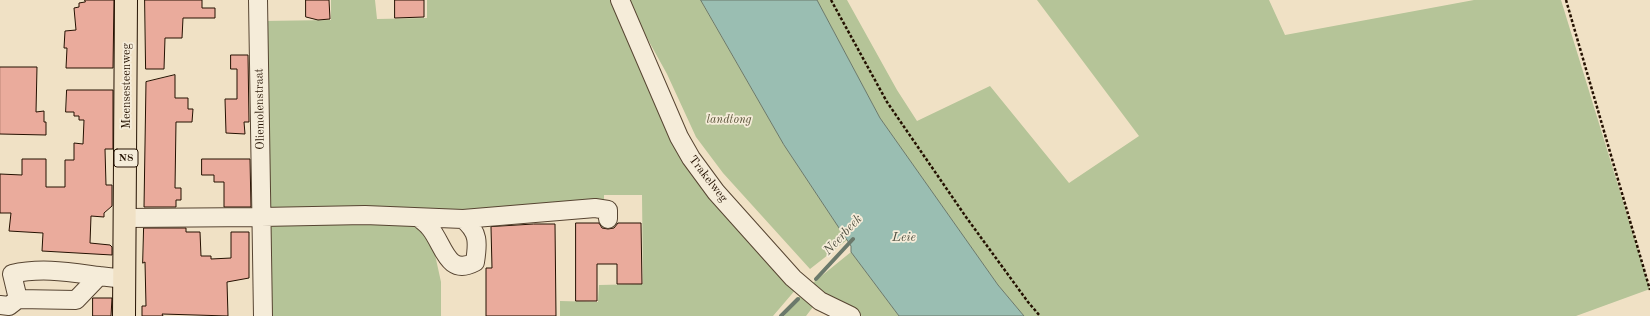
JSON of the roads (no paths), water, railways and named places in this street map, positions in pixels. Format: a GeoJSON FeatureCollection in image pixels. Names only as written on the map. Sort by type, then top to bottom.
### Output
{"type":"FeatureCollection","features":[{"type":"Feature","properties":{"kind":"main road","name":"Meensesteenweg"},"geometry":{"type":"LineString","coordinates":[[124,316],[126,218],[126,0]]}},
{"type":"Feature","properties":{"kind":"street","name":"Oliemolenstraat"},"geometry":{"type":"LineString","coordinates":[[258,0],[263,316]]}},
{"type":"Feature","properties":{"kind":"street","name":"Trakelweg"},"geometry":{"type":"LineString","coordinates":[[620,0],[679,137],[691,158],[716,192],[793,278],[820,301],[851,316]]}},
{"type":"Feature","properties":{"kind":"street"},"geometry":{"type":"LineString","coordinates":[[126,218],[364,215],[463,219],[595,208],[608,210],[608,219]]}},
{"type":"Feature","properties":{"kind":"street"},"geometry":{"type":"LineString","coordinates":[[419,218],[431,229],[451,261],[457,266],[466,267],[475,262],[477,249],[476,236],[471,226],[463,219]]}},
{"type":"Feature","properties":{"kind":"street"},"geometry":{"type":"LineString","coordinates":[[18,299],[12,274],[28,270],[57,270],[125,279]]}},
{"type":"Feature","properties":{"kind":"street"},"geometry":{"type":"LineString","coordinates":[[0,305],[9,306],[18,299],[76,300],[98,276]]}},
{"type":"Feature","properties":{"kind":"water","name":"Leie"},"geometry":{"type":"Polygon","coordinates":[[[701,0],[817,0],[880,118],[998,285],[1024,316],[899,316],[851,252],[851,246],[784,145],[701,0]]]}},
{"type":"Feature","properties":{"kind":"waterway","name":"Neerbeek"},"geometry":{"type":"LineString","coordinates":[[816,279],[853,239]]}},
{"type":"Feature","properties":{"kind":"waterway","name":"Neerbeek"},"geometry":{"type":"LineString","coordinates":[[781,316],[798,299]]}},
{"type":"Feature","properties":{"kind":"park label","name":"landtong"},"geometry":{"type":"Point","coordinates":[729,120]}}]}
